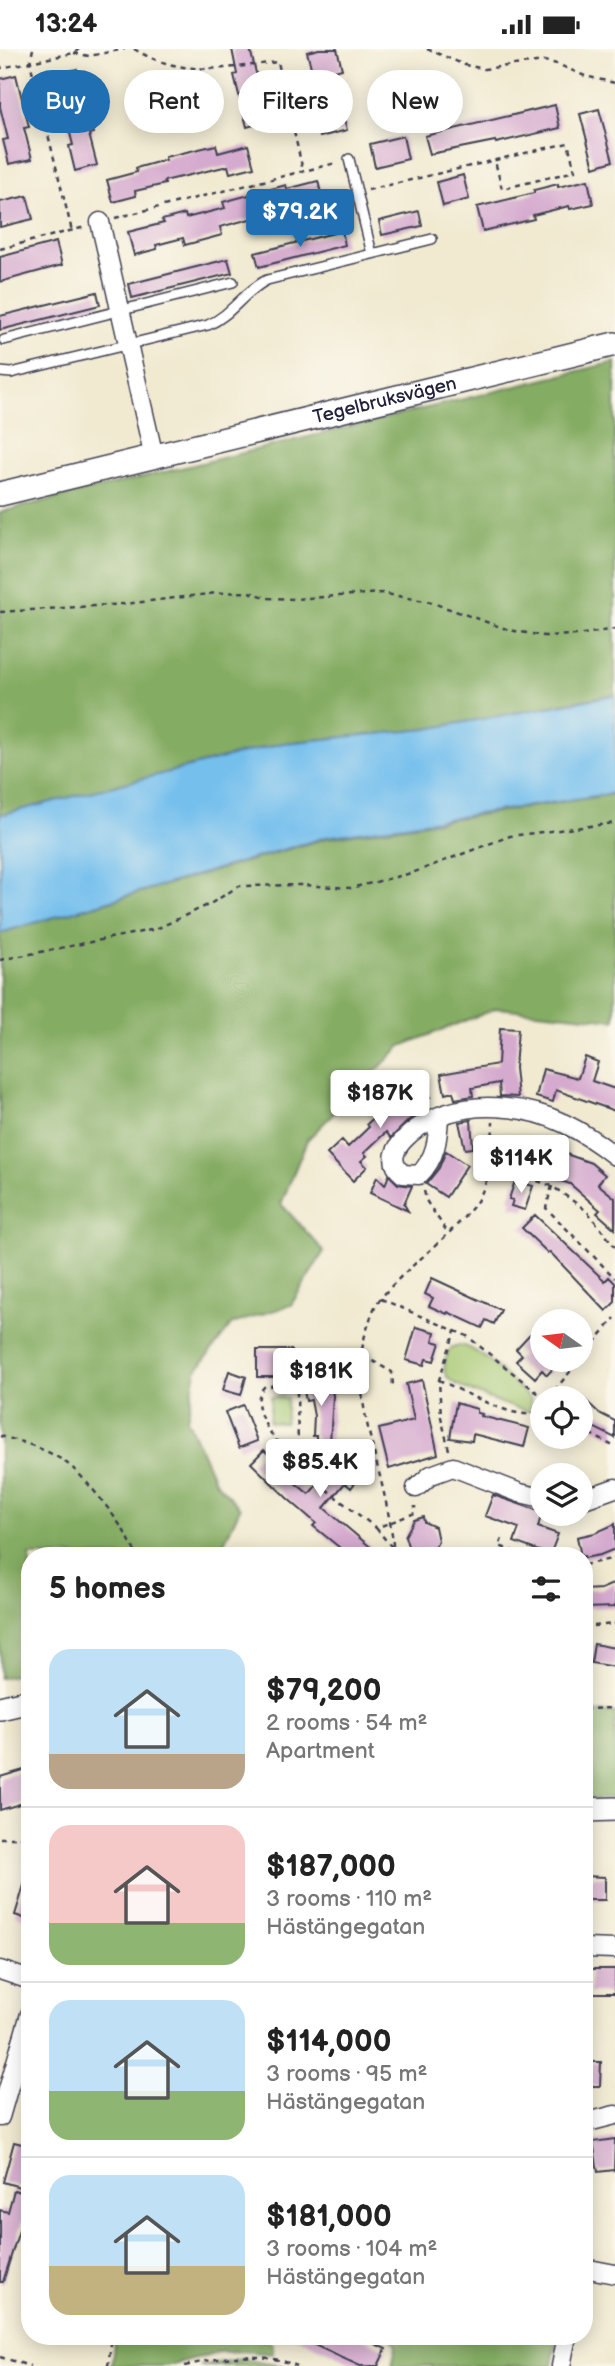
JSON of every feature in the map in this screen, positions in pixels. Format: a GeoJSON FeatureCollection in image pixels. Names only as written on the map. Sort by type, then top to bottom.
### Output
{"type":"FeatureCollection","features":[{"type":"Feature","properties":{"kind":"street"},"geometry":{"type":"LineString","coordinates":[[100,222],[154,457]]}},
{"type":"Feature","properties":{"kind":"street","name":"Tegelbruksvägen"},"geometry":{"type":"LineString","coordinates":[[0,494],[615,344]]}},
{"type":"Feature","properties":{"kind":"street"},"geometry":{"type":"LineString","coordinates":[[439,1116],[437,1143],[429,1163],[419,1175],[409,1175],[398,1170],[394,1159],[395,1150],[411,1133],[439,1116],[456,1111],[494,1107],[524,1110],[559,1120],[615,1156]]}},
{"type":"Feature","properties":{"kind":"street"},"geometry":{"type":"LineString","coordinates":[[415,1488],[430,1475],[453,1467],[530,1495]]}},
{"type":"Feature","properties":{"kind":"street"},"geometry":{"type":"LineString","coordinates":[[593,1496],[615,1488]]}},
{"type":"Feature","properties":{"kind":"street"},"geometry":{"type":"LineString","coordinates":[[0,1708],[21,1703]]}},
{"type":"Feature","properties":{"kind":"street"},"geometry":{"type":"LineString","coordinates":[[593,1810],[615,1809]]}},
{"type":"Feature","properties":{"kind":"street"},"geometry":{"type":"LineString","coordinates":[[593,1948],[615,1949]]}},
{"type":"Feature","properties":{"kind":"street"},"geometry":{"type":"LineString","coordinates":[[0,1970],[21,1977]]}},
{"type":"Feature","properties":{"kind":"street"},"geometry":{"type":"LineString","coordinates":[[0,2117],[21,2045]]}},
{"type":"Feature","properties":{"kind":"street"},"geometry":{"type":"LineString","coordinates":[[593,2121],[615,2115]]}},
{"type":"Feature","properties":{"kind":"street"},"geometry":{"type":"LineString","coordinates":[[593,2270],[615,2274]]}},
{"type":"Feature","properties":{"kind":"street"},"geometry":{"type":"LineString","coordinates":[[561,2366],[565,2345]]}},
{"type":"Feature","properties":{"kind":"lane"},"geometry":{"type":"LineString","coordinates":[[349,159],[372,254]]}},
{"type":"Feature","properties":{"kind":"lane"},"geometry":{"type":"LineString","coordinates":[[0,372],[11,373],[208,325],[221,320],[254,286],[267,280],[432,239]]}},
{"type":"Feature","properties":{"kind":"lane"},"geometry":{"type":"LineString","coordinates":[[4,339],[233,282]]}},
{"type":"Feature","properties":{"kind":"path"},"geometry":{"type":"LineString","coordinates":[[33,49],[30,62],[72,231]]}},
{"type":"Feature","properties":{"kind":"path"},"geometry":{"type":"LineString","coordinates":[[74,53],[79,49]]}},
{"type":"Feature","properties":{"kind":"path"},"geometry":{"type":"LineString","coordinates":[[0,68],[74,53],[89,55],[125,49]]}},
{"type":"Feature","properties":{"kind":"path"},"geometry":{"type":"LineString","coordinates":[[134,49],[154,61],[202,70],[278,62],[303,171]]}},
{"type":"Feature","properties":{"kind":"path"},"geometry":{"type":"LineString","coordinates":[[427,49],[465,65],[484,69],[544,61],[585,76],[615,83]]}},
{"type":"Feature","properties":{"kind":"path"},"geometry":{"type":"LineString","coordinates":[[357,193],[568,143],[575,171],[502,189],[495,161]]}},
{"type":"Feature","properties":{"kind":"path"},"geometry":{"type":"LineString","coordinates":[[0,249],[349,159]]}},
{"type":"Feature","properties":{"kind":"path"},"geometry":{"type":"LineString","coordinates":[[0,612],[125,604],[218,593],[249,592],[269,598],[295,599],[381,593],[430,602],[509,629],[544,636],[577,635],[615,629]]}},
{"type":"Feature","properties":{"kind":"path"},"geometry":{"type":"LineString","coordinates":[[0,960],[156,929],[209,904],[239,886],[301,885],[351,888],[412,873],[510,836],[615,823]]}},
{"type":"Feature","properties":{"kind":"path"},"geometry":{"type":"LineString","coordinates":[[394,1547],[391,1523],[360,1387],[360,1355],[380,1299],[476,1202],[490,1165],[494,1107]]}},
{"type":"Feature","properties":{"kind":"path"},"geometry":{"type":"LineString","coordinates":[[490,1165],[552,1186],[587,1211],[615,1247]]}},
{"type":"Feature","properties":{"kind":"path"},"geometry":{"type":"LineString","coordinates":[[419,1175],[427,1202],[448,1233]]}},
{"type":"Feature","properties":{"kind":"path"},"geometry":{"type":"LineString","coordinates":[[552,1186],[547,1208],[615,1278]]}},
{"type":"Feature","properties":{"kind":"path"},"geometry":{"type":"LineString","coordinates":[[380,1299],[455,1329],[531,1386]]}},
{"type":"Feature","properties":{"kind":"path"},"geometry":{"type":"LineString","coordinates":[[593,1344],[615,1318]]}},
{"type":"Feature","properties":{"kind":"path"},"geometry":{"type":"LineString","coordinates":[[453,1467],[442,1417],[439,1380],[455,1329]]}},
{"type":"Feature","properties":{"kind":"path"},"geometry":{"type":"LineString","coordinates":[[392,1547],[376,1528],[301,1466],[271,1436],[258,1399],[264,1387],[292,1385],[341,1356],[360,1355],[392,1372],[393,1386]]}},
{"type":"Feature","properties":{"kind":"path"},"geometry":{"type":"LineString","coordinates":[[556,1386],[569,1372]]}},
{"type":"Feature","properties":{"kind":"path"},"geometry":{"type":"LineString","coordinates":[[439,1380],[488,1403],[530,1413]]}},
{"type":"Feature","properties":{"kind":"path"},"geometry":{"type":"LineString","coordinates":[[292,1385],[297,1392],[301,1466]]}},
{"type":"Feature","properties":{"kind":"path"},"geometry":{"type":"LineString","coordinates":[[593,1435],[615,1447]]}},
{"type":"Feature","properties":{"kind":"path"},"geometry":{"type":"LineString","coordinates":[[0,1436],[41,1448],[71,1466],[123,1527],[132,1547]]}},
{"type":"Feature","properties":{"kind":"path"},"geometry":{"type":"LineString","coordinates":[[376,1528],[415,1513],[415,1488]]}},
{"type":"Feature","properties":{"kind":"path"},"geometry":{"type":"LineString","coordinates":[[502,1539],[499,1546],[502,1547]]}},
{"type":"Feature","properties":{"kind":"path"},"geometry":{"type":"LineString","coordinates":[[593,1563],[615,1558]]}},
{"type":"Feature","properties":{"kind":"path"},"geometry":{"type":"LineString","coordinates":[[593,1626],[615,1624]]}},
{"type":"Feature","properties":{"kind":"path"},"geometry":{"type":"LineString","coordinates":[[593,1709],[615,1708]]}},
{"type":"Feature","properties":{"kind":"path"},"geometry":{"type":"LineString","coordinates":[[0,1838],[21,1836]]}},
{"type":"Feature","properties":{"kind":"path"},"geometry":{"type":"LineString","coordinates":[[108,2366],[111,2345]]}},
{"type":"Feature","properties":{"kind":"path"},"geometry":{"type":"LineString","coordinates":[[0,2357],[30,2366]]}},
{"type":"Feature","properties":{"kind":"path"},"geometry":{"type":"LineString","coordinates":[[185,2366],[226,2357],[256,2357],[297,2366]]}},
{"type":"Feature","properties":{"kind":"green space"},"geometry":{"type":"Polygon","coordinates":[[[615,362],[615,694],[428,729],[283,743],[0,815],[0,512],[615,362]]]}},
{"type":"Feature","properties":{"kind":"green space"},"geometry":{"type":"Polygon","coordinates":[[[615,794],[615,1020],[497,1008],[401,1046],[307,1140],[281,1204],[324,1251],[291,1305],[232,1324],[196,1371],[187,1419],[214,1480],[240,1508],[222,1547],[21,1547],[21,1674],[0,1678],[0,933],[327,838],[615,794]]]}},
{"type":"Feature","properties":{"kind":"green space"},"geometry":{"type":"Polygon","coordinates":[[[452,1347],[467,1347],[496,1367],[530,1398],[530,1410],[499,1402],[449,1379],[444,1367],[452,1347]]]}},
{"type":"Feature","properties":{"kind":"green space"},"geometry":{"type":"Polygon","coordinates":[[[271,1397],[287,1398],[285,1423],[269,1422],[271,1397]]]}},
{"type":"Feature","properties":{"kind":"green space"},"geometry":{"type":"Polygon","coordinates":[[[615,1712],[615,1798],[593,1799],[593,1713],[615,1712]]]}},
{"type":"Feature","properties":{"kind":"green space"},"geometry":{"type":"Polygon","coordinates":[[[114,2345],[273,2345],[273,2354],[218,2352],[166,2366],[111,2366],[114,2345]]]}},
{"type":"Feature","properties":{"kind":"green space"},"geometry":{"type":"Polygon","coordinates":[[[396,2345],[556,2345],[552,2366],[392,2366],[396,2345]]]}},
{"type":"Feature","properties":{"kind":"green space"},"geometry":{"type":"Polygon","coordinates":[[[241,2359],[284,2366],[200,2366],[241,2359]]]}},
{"type":"Feature","properties":{"kind":"water"},"geometry":{"type":"Polygon","coordinates":[[[615,695],[615,793],[326,837],[0,933],[0,815],[283,743],[427,729],[615,695]]]}},
{"type":"Feature","properties":{"kind":"building"},"geometry":{"type":"Polygon","coordinates":[[[232,49],[250,49],[255,70],[238,70],[238,91],[234,75],[237,74],[232,49]]]}},
{"type":"Feature","properties":{"kind":"building"},"geometry":{"type":"Polygon","coordinates":[[[337,49],[342,69],[312,70],[307,52],[337,49]]]}},
{"type":"Feature","properties":{"kind":"building"},"geometry":{"type":"Polygon","coordinates":[[[16,75],[21,95],[21,133],[25,133],[32,159],[9,164],[3,140],[8,139],[0,107],[0,79],[16,75]]]}},
{"type":"Feature","properties":{"kind":"building"},"geometry":{"type":"Polygon","coordinates":[[[555,105],[560,128],[496,143],[495,141],[430,154],[425,136],[463,133],[463,127],[555,105]]]}},
{"type":"Feature","properties":{"kind":"building"},"geometry":{"type":"Polygon","coordinates":[[[599,109],[613,161],[594,167],[580,114],[599,109]]]}},
{"type":"Feature","properties":{"kind":"building"},"geometry":{"type":"Polygon","coordinates":[[[70,133],[93,133],[89,134],[97,165],[75,171],[69,146],[73,145],[70,133]]]}},
{"type":"Feature","properties":{"kind":"building"},"geometry":{"type":"Polygon","coordinates":[[[319,133],[335,133],[320,137],[319,133]]]}},
{"type":"Feature","properties":{"kind":"building"},"geometry":{"type":"Polygon","coordinates":[[[403,136],[408,159],[375,167],[370,144],[403,136]]]}},
{"type":"Feature","properties":{"kind":"building"},"geometry":{"type":"Polygon","coordinates":[[[216,145],[218,153],[248,145],[254,167],[230,173],[228,166],[164,181],[165,184],[135,191],[136,196],[113,202],[107,180],[137,172],[136,168],[165,160],[165,157],[216,145]]]}},
{"type":"Feature","properties":{"kind":"building"},"geometry":{"type":"Polygon","coordinates":[[[463,175],[469,199],[443,206],[437,182],[463,175]]]}},
{"type":"Feature","properties":{"kind":"building"},"geometry":{"type":"Polygon","coordinates":[[[588,180],[593,204],[570,209],[569,206],[533,215],[534,219],[483,231],[477,207],[534,193],[534,190],[558,184],[558,187],[588,180]]]}},
{"type":"Feature","properties":{"kind":"building"},"geometry":{"type":"Polygon","coordinates":[[[318,181],[324,205],[301,211],[299,206],[220,227],[222,235],[185,245],[183,238],[156,245],[157,249],[134,255],[128,232],[164,223],[162,220],[185,214],[186,218],[225,208],[223,202],[286,185],[287,189],[318,181]]]}},
{"type":"Feature","properties":{"kind":"building"},"geometry":{"type":"Polygon","coordinates":[[[27,196],[33,219],[0,227],[0,202],[27,196]]]}},
{"type":"Feature","properties":{"kind":"building"},"geometry":{"type":"Polygon","coordinates":[[[419,211],[422,226],[382,235],[379,221],[419,211]]]}},
{"type":"Feature","properties":{"kind":"building"},"geometry":{"type":"Polygon","coordinates":[[[342,231],[345,245],[259,267],[255,253],[342,231]]]}},
{"type":"Feature","properties":{"kind":"building"},"geometry":{"type":"Polygon","coordinates":[[[56,242],[62,265],[0,282],[0,257],[56,242]]]}},
{"type":"Feature","properties":{"kind":"building"},"geometry":{"type":"Polygon","coordinates":[[[228,259],[232,273],[132,298],[129,284],[228,259]]]}},
{"type":"Feature","properties":{"kind":"building"},"geometry":{"type":"Polygon","coordinates":[[[97,292],[100,305],[0,330],[0,316],[97,292]]]}},
{"type":"Feature","properties":{"kind":"building"},"geometry":{"type":"Polygon","coordinates":[[[500,1028],[518,1029],[515,1068],[518,1097],[500,1096],[499,1083],[472,1088],[473,1096],[455,1099],[453,1092],[445,1094],[441,1074],[498,1064],[500,1028]]]}},
{"type":"Feature","properties":{"kind":"building"},"geometry":{"type":"Polygon","coordinates":[[[585,1057],[598,1062],[592,1081],[615,1089],[615,1111],[556,1090],[553,1102],[536,1097],[543,1069],[578,1078],[585,1057]]]}},
{"type":"Feature","properties":{"kind":"building"},"geometry":{"type":"Polygon","coordinates":[[[419,1081],[430,1097],[421,1099],[428,1109],[410,1119],[391,1138],[386,1132],[364,1153],[367,1156],[361,1161],[367,1167],[353,1181],[327,1154],[342,1140],[348,1147],[369,1127],[367,1124],[388,1105],[384,1106],[419,1081]]]}},
{"type":"Feature","properties":{"kind":"building"},"geometry":{"type":"Polygon","coordinates":[[[471,1120],[473,1148],[465,1149],[459,1122],[471,1120]]]}},
{"type":"Feature","properties":{"kind":"building"},"geometry":{"type":"Polygon","coordinates":[[[541,1145],[591,1163],[605,1175],[598,1184],[615,1198],[615,1229],[597,1213],[600,1210],[570,1184],[531,1171],[541,1145]]]}},
{"type":"Feature","properties":{"kind":"building"},"geometry":{"type":"Polygon","coordinates":[[[446,1151],[467,1165],[446,1197],[426,1184],[439,1168],[446,1151]]]}},
{"type":"Feature","properties":{"kind":"building"},"geometry":{"type":"Polygon","coordinates":[[[389,1175],[398,1184],[412,1186],[404,1204],[408,1211],[370,1193],[377,1177],[385,1185],[389,1175]]]}},
{"type":"Feature","properties":{"kind":"building"},"geometry":{"type":"Polygon","coordinates":[[[515,1181],[533,1186],[525,1210],[511,1206],[513,1200],[509,1199],[515,1181]]]}},
{"type":"Feature","properties":{"kind":"building"},"geometry":{"type":"Polygon","coordinates":[[[535,1215],[605,1281],[609,1277],[615,1283],[615,1302],[606,1311],[550,1252],[522,1228],[535,1215]]]}},
{"type":"Feature","properties":{"kind":"building"},"geometry":{"type":"Polygon","coordinates":[[[432,1278],[501,1310],[494,1324],[486,1320],[482,1328],[429,1306],[433,1298],[425,1294],[432,1278]]]}},
{"type":"Feature","properties":{"kind":"building"},"geometry":{"type":"Polygon","coordinates":[[[416,1327],[435,1332],[433,1341],[440,1343],[434,1361],[426,1359],[424,1365],[406,1360],[416,1327]]]}},
{"type":"Feature","properties":{"kind":"building"},"geometry":{"type":"Polygon","coordinates":[[[530,1334],[530,1372],[540,1372],[535,1378],[516,1361],[522,1355],[516,1349],[530,1334]]]}},
{"type":"Feature","properties":{"kind":"building"},"geometry":{"type":"Polygon","coordinates":[[[257,1350],[292,1350],[292,1377],[257,1377],[257,1350]]]}},
{"type":"Feature","properties":{"kind":"building"},"geometry":{"type":"Polygon","coordinates":[[[229,1371],[246,1377],[241,1395],[223,1390],[229,1371]]]}},
{"type":"Feature","properties":{"kind":"building"},"geometry":{"type":"Polygon","coordinates":[[[330,1379],[333,1396],[330,1442],[316,1441],[316,1436],[313,1436],[314,1416],[311,1400],[306,1401],[303,1385],[330,1379]]]}},
{"type":"Feature","properties":{"kind":"building"},"geometry":{"type":"Polygon","coordinates":[[[422,1380],[438,1454],[389,1469],[379,1429],[414,1420],[406,1384],[422,1380]]]}},
{"type":"Feature","properties":{"kind":"building"},"geometry":{"type":"Polygon","coordinates":[[[456,1403],[477,1409],[481,1416],[529,1428],[524,1447],[473,1434],[472,1441],[450,1438],[456,1403]]]}},
{"type":"Feature","properties":{"kind":"building"},"geometry":{"type":"Polygon","coordinates":[[[243,1405],[257,1441],[239,1448],[225,1412],[243,1405]]]}},
{"type":"Feature","properties":{"kind":"building"},"geometry":{"type":"Polygon","coordinates":[[[593,1407],[615,1421],[615,1438],[593,1427],[593,1407]]]}},
{"type":"Feature","properties":{"kind":"building"},"geometry":{"type":"Polygon","coordinates":[[[264,1450],[291,1476],[289,1478],[309,1494],[329,1471],[321,1465],[333,1450],[362,1474],[351,1488],[345,1483],[324,1508],[370,1547],[339,1547],[313,1526],[316,1523],[251,1463],[264,1450]]]}},
{"type":"Feature","properties":{"kind":"building"},"geometry":{"type":"Polygon","coordinates":[[[493,1495],[530,1508],[530,1526],[538,1526],[558,1534],[553,1547],[528,1547],[514,1542],[519,1528],[485,1516],[493,1495]]]}},
{"type":"Feature","properties":{"kind":"building"},"geometry":{"type":"Polygon","coordinates":[[[423,1517],[424,1522],[435,1527],[438,1541],[435,1547],[408,1547],[405,1536],[414,1520],[423,1517]]]}},
{"type":"Feature","properties":{"kind":"building"},"geometry":{"type":"Polygon","coordinates":[[[615,1524],[615,1549],[593,1556],[593,1547],[579,1547],[577,1537],[615,1524]]]}},
{"type":"Feature","properties":{"kind":"building"},"geometry":{"type":"Polygon","coordinates":[[[615,1583],[615,1607],[593,1608],[593,1589],[615,1583]]]}},
{"type":"Feature","properties":{"kind":"building"},"geometry":{"type":"Polygon","coordinates":[[[594,1644],[615,1648],[615,1667],[593,1663],[594,1644]]]}},
{"type":"Feature","properties":{"kind":"building"},"geometry":{"type":"Polygon","coordinates":[[[21,1771],[21,1804],[0,1810],[0,1777],[21,1771]]]}},
{"type":"Feature","properties":{"kind":"building"},"geometry":{"type":"Polygon","coordinates":[[[593,1876],[605,1877],[605,1900],[593,1900],[593,1876]]]}},
{"type":"Feature","properties":{"kind":"building"},"geometry":{"type":"Polygon","coordinates":[[[21,1895],[21,1917],[15,1915],[21,1895]]]}},
{"type":"Feature","properties":{"kind":"building"},"geometry":{"type":"Polygon","coordinates":[[[593,1969],[615,1969],[615,1993],[593,1993],[593,1969]]]}},
{"type":"Feature","properties":{"kind":"building"},"geometry":{"type":"Polygon","coordinates":[[[593,2062],[601,2062],[600,2086],[593,2086],[593,2062]]]}},
{"type":"Feature","properties":{"kind":"building"},"geometry":{"type":"Polygon","coordinates":[[[615,2139],[614,2170],[598,2172],[593,2142],[615,2139]]]}},
{"type":"Feature","properties":{"kind":"building"},"geometry":{"type":"Polygon","coordinates":[[[14,2142],[21,2144],[21,2187],[3,2182],[14,2142]]]}},
{"type":"Feature","properties":{"kind":"building"},"geometry":{"type":"Polygon","coordinates":[[[14,2190],[21,2192],[21,2224],[3,2282],[0,2282],[0,2210],[8,2212],[14,2190]]]}},
{"type":"Feature","properties":{"kind":"building"},"geometry":{"type":"Polygon","coordinates":[[[314,2345],[377,2345],[386,2349],[378,2366],[360,2366],[314,2345]]]}}]}
